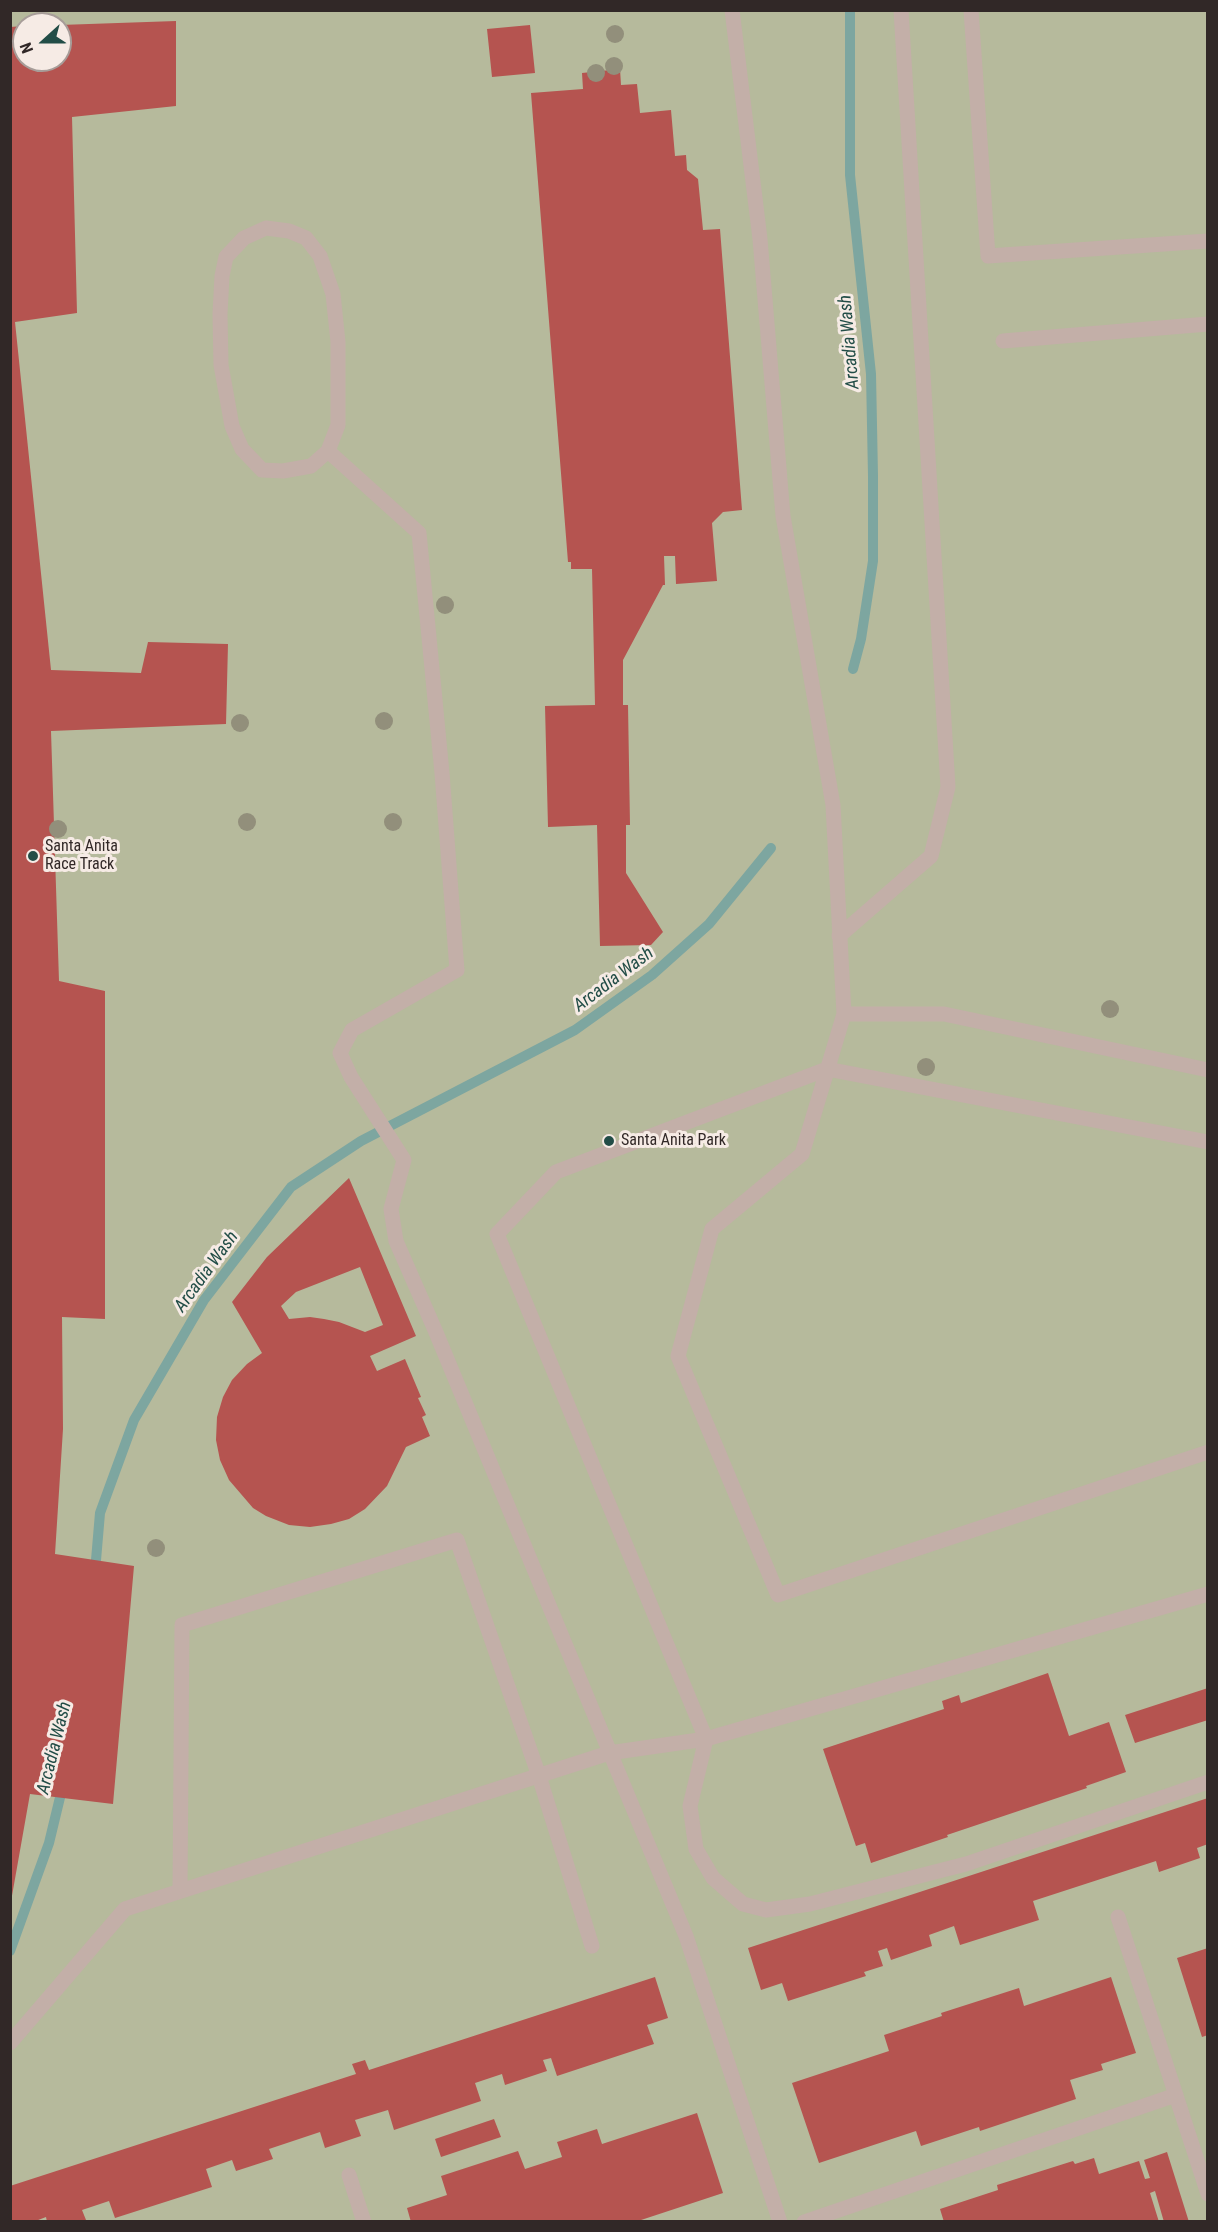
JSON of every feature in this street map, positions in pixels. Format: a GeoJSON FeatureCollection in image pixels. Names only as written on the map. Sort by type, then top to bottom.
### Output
{"type":"FeatureCollection","features":[{"type":"Feature","properties":{"kind":"lane"},"geometry":{"type":"LineString","coordinates":[[732,10],[760,239],[783,516],[833,805],[844,1014],[802,1154],[712,1228],[678,1356],[778,1595],[1208,1452]]}},
{"type":"Feature","properties":{"kind":"lane"},"geometry":{"type":"LineString","coordinates":[[839,936],[931,856],[948,787],[901,10]]}},
{"type":"Feature","properties":{"kind":"lane"},"geometry":{"type":"LineString","coordinates":[[971,10],[988,256],[1208,241]]}},
{"type":"Feature","properties":{"kind":"lane"},"geometry":{"type":"LineString","coordinates":[[266,228],[289,231],[306,238],[320,256],[333,294],[338,342],[338,425],[328,451],[311,466],[283,471],[262,470],[242,449],[232,426],[221,365],[222,276],[226,257],[244,238],[266,228]]}},
{"type":"Feature","properties":{"kind":"lane"},"geometry":{"type":"LineString","coordinates":[[1003,341],[1208,324]]}},
{"type":"Feature","properties":{"kind":"lane"},"geometry":{"type":"LineString","coordinates":[[328,451],[419,533],[442,773],[457,970],[352,1030],[340,1053],[351,1077],[404,1160],[391,1209],[396,1240],[686,1936],[780,2222]]}},
{"type":"Feature","properties":{"kind":"lane"},"geometry":{"type":"LineString","coordinates":[[844,1014],[944,1014],[1208,1070]]}},
{"type":"Feature","properties":{"kind":"lane"},"geometry":{"type":"LineString","coordinates":[[1208,1142],[827,1069],[556,1172],[497,1234],[706,1739],[690,1806],[696,1849],[712,1878],[743,1904],[766,1910],[810,1904],[966,1864],[1208,1782]]}},
{"type":"Feature","properties":{"kind":"lane"},"geometry":{"type":"LineString","coordinates":[[180,1892],[182,1625],[457,1540],[539,1776],[592,1946]]}},
{"type":"Feature","properties":{"kind":"lane"},"geometry":{"type":"LineString","coordinates":[[10,2043],[125,1909],[609,1753],[706,1739],[1208,1594]]}},
{"type":"Feature","properties":{"kind":"lane"},"geometry":{"type":"LineString","coordinates":[[1118,1917],[1208,2194]]}},
{"type":"Feature","properties":{"kind":"lane"},"geometry":{"type":"LineString","coordinates":[[804,2222],[1176,2096]]}},
{"type":"Feature","properties":{"kind":"lane"},"geometry":{"type":"LineString","coordinates":[[349,2175],[364,2222]]}},
{"type":"Feature","properties":{"kind":"green space","name":"Santa Anita Park"},"geometry":{"type":"Polygon","coordinates":[[[11,11],[1207,11],[1207,2221],[11,2221],[11,11]]]}},
{"type":"Feature","properties":{"kind":"building","name":"Santa Anita Race Track"},"geometry":{"type":"Polygon","coordinates":[[[176,21],[176,106],[72,117],[77,313],[15,322],[51,670],[141,673],[148,642],[228,644],[226,724],[51,731],[59,981],[105,991],[105,1319],[62,1317],[63,1429],[55,1554],[134,1566],[113,1804],[30,1794],[10,1907],[10,27],[12,27],[12,72],[72,72],[72,25],[176,21]]]}},
{"type":"Feature","properties":{"kind":"building"},"geometry":{"type":"Polygon","coordinates":[[[530,25],[535,73],[492,77],[487,29],[530,25]]]}},
{"type":"Feature","properties":{"kind":"building"},"geometry":{"type":"Polygon","coordinates":[[[620,69],[621,85],[637,84],[640,113],[671,110],[675,156],[686,155],[687,170],[698,179],[703,230],[720,229],[742,510],[723,512],[712,523],[717,581],[676,584],[675,556],[664,556],[665,585],[623,660],[623,705],[628,705],[630,825],[626,825],[626,873],[663,932],[651,945],[600,946],[597,825],[548,827],[545,706],[595,705],[592,569],[571,569],[571,562],[568,562],[531,93],[583,89],[582,73],[620,69]]]}},
{"type":"Feature","properties":{"kind":"building"},"geometry":{"type":"Polygon","coordinates":[[[349,1178],[416,1336],[370,1356],[377,1371],[405,1359],[421,1397],[418,1398],[426,1415],[422,1417],[430,1436],[406,1447],[387,1486],[365,1509],[349,1519],[331,1524],[310,1527],[289,1525],[266,1516],[253,1508],[229,1480],[220,1460],[216,1440],[217,1417],[223,1397],[232,1380],[247,1364],[262,1353],[232,1302],[267,1257],[349,1178]],[[360,1267],[296,1292],[281,1306],[289,1319],[310,1317],[324,1319],[365,1332],[383,1325],[360,1267]]]}},
{"type":"Feature","properties":{"kind":"building"},"geometry":{"type":"Polygon","coordinates":[[[1048,1673],[1069,1736],[1109,1722],[1126,1772],[1086,1786],[1087,1788],[871,1863],[865,1843],[856,1846],[823,1749],[944,1709],[942,1701],[959,1695],[961,1703],[1048,1673]]]}},
{"type":"Feature","properties":{"kind":"building"},"geometry":{"type":"Polygon","coordinates":[[[1208,1688],[1208,1720],[1135,1743],[1125,1715],[1208,1688]]]}},
{"type":"Feature","properties":{"kind":"building"},"geometry":{"type":"Polygon","coordinates":[[[1208,1798],[1208,1844],[1197,1848],[1200,1858],[1159,1872],[1156,1861],[1033,1901],[1039,1920],[960,1945],[954,1926],[929,1935],[932,1946],[891,1960],[887,1948],[878,1951],[883,1966],[864,1972],[866,1976],[788,2001],[782,1983],[761,1990],[748,1948],[1208,1798]]]}},
{"type":"Feature","properties":{"kind":"building"},"geometry":{"type":"Polygon","coordinates":[[[1208,1948],[1208,2035],[1202,2037],[1177,1958],[1208,1948]]]}},
{"type":"Feature","properties":{"kind":"building"},"geometry":{"type":"Polygon","coordinates":[[[655,1977],[668,2018],[647,2025],[654,2044],[557,2076],[551,2058],[543,2060],[547,2071],[505,2085],[502,2074],[475,2083],[481,2101],[394,2130],[388,2110],[355,2120],[361,2136],[325,2148],[320,2132],[269,2149],[273,2159],[236,2171],[232,2160],[206,2169],[212,2187],[115,2218],[109,2201],[82,2210],[86,2220],[81,2222],[47,2222],[46,2217],[33,2222],[10,2222],[10,2186],[356,2074],[352,2064],[365,2060],[369,2070],[655,1977]]]}},
{"type":"Feature","properties":{"kind":"building"},"geometry":{"type":"Polygon","coordinates":[[[1111,1977],[1136,2053],[1101,2064],[1103,2070],[1070,2080],[1076,2099],[980,2131],[979,2127],[921,2146],[916,2131],[819,2163],[792,2083],[889,2051],[884,2035],[942,2016],[941,2013],[1019,1988],[1024,2006],[1111,1977]]]}},
{"type":"Feature","properties":{"kind":"building"},"geometry":{"type":"Polygon","coordinates":[[[697,2113],[723,2193],[635,2222],[411,2222],[407,2208],[447,2195],[441,2176],[518,2151],[525,2169],[562,2157],[557,2142],[597,2129],[602,2144],[697,2113]]]}},
{"type":"Feature","properties":{"kind":"building"},"geometry":{"type":"Polygon","coordinates":[[[494,2119],[501,2137],[441,2157],[435,2139],[494,2119]]]}},
{"type":"Feature","properties":{"kind":"building"},"geometry":{"type":"Polygon","coordinates":[[[1167,2152],[1189,2222],[1164,2222],[1155,2191],[1150,2193],[1159,2222],[944,2222],[940,2209],[998,2190],[997,2185],[1073,2161],[1075,2164],[1094,2158],[1099,2174],[1139,2161],[1145,2179],[1150,2178],[1144,2160],[1167,2152]]]}},
{"type":"Feature","properties":{"kind":"waterway","name":"Arcadia Wash"},"geometry":{"type":"LineString","coordinates":[[850,10],[850,175],[871,374],[873,476],[873,561],[861,639],[853,669]]}},
{"type":"Feature","properties":{"kind":"waterway","name":"Arcadia Wash"},"geometry":{"type":"LineString","coordinates":[[95,1572],[100,1513],[134,1420],[204,1300],[291,1187],[361,1141],[575,1030],[652,975],[709,924],[771,848]]}},
{"type":"Feature","properties":{"kind":"waterway","name":"Arcadia Wash"},"geometry":{"type":"LineString","coordinates":[[10,1951],[49,1843],[63,1785]]}},
{"type":"Feature","properties":{"kind":"place","name":"Santa Anita Race Track"},"geometry":{"type":"Point","coordinates":[33,856]}},
{"type":"Feature","properties":{"kind":"place","name":"Santa Anita Park"},"geometry":{"type":"Point","coordinates":[609,1141]}}]}
